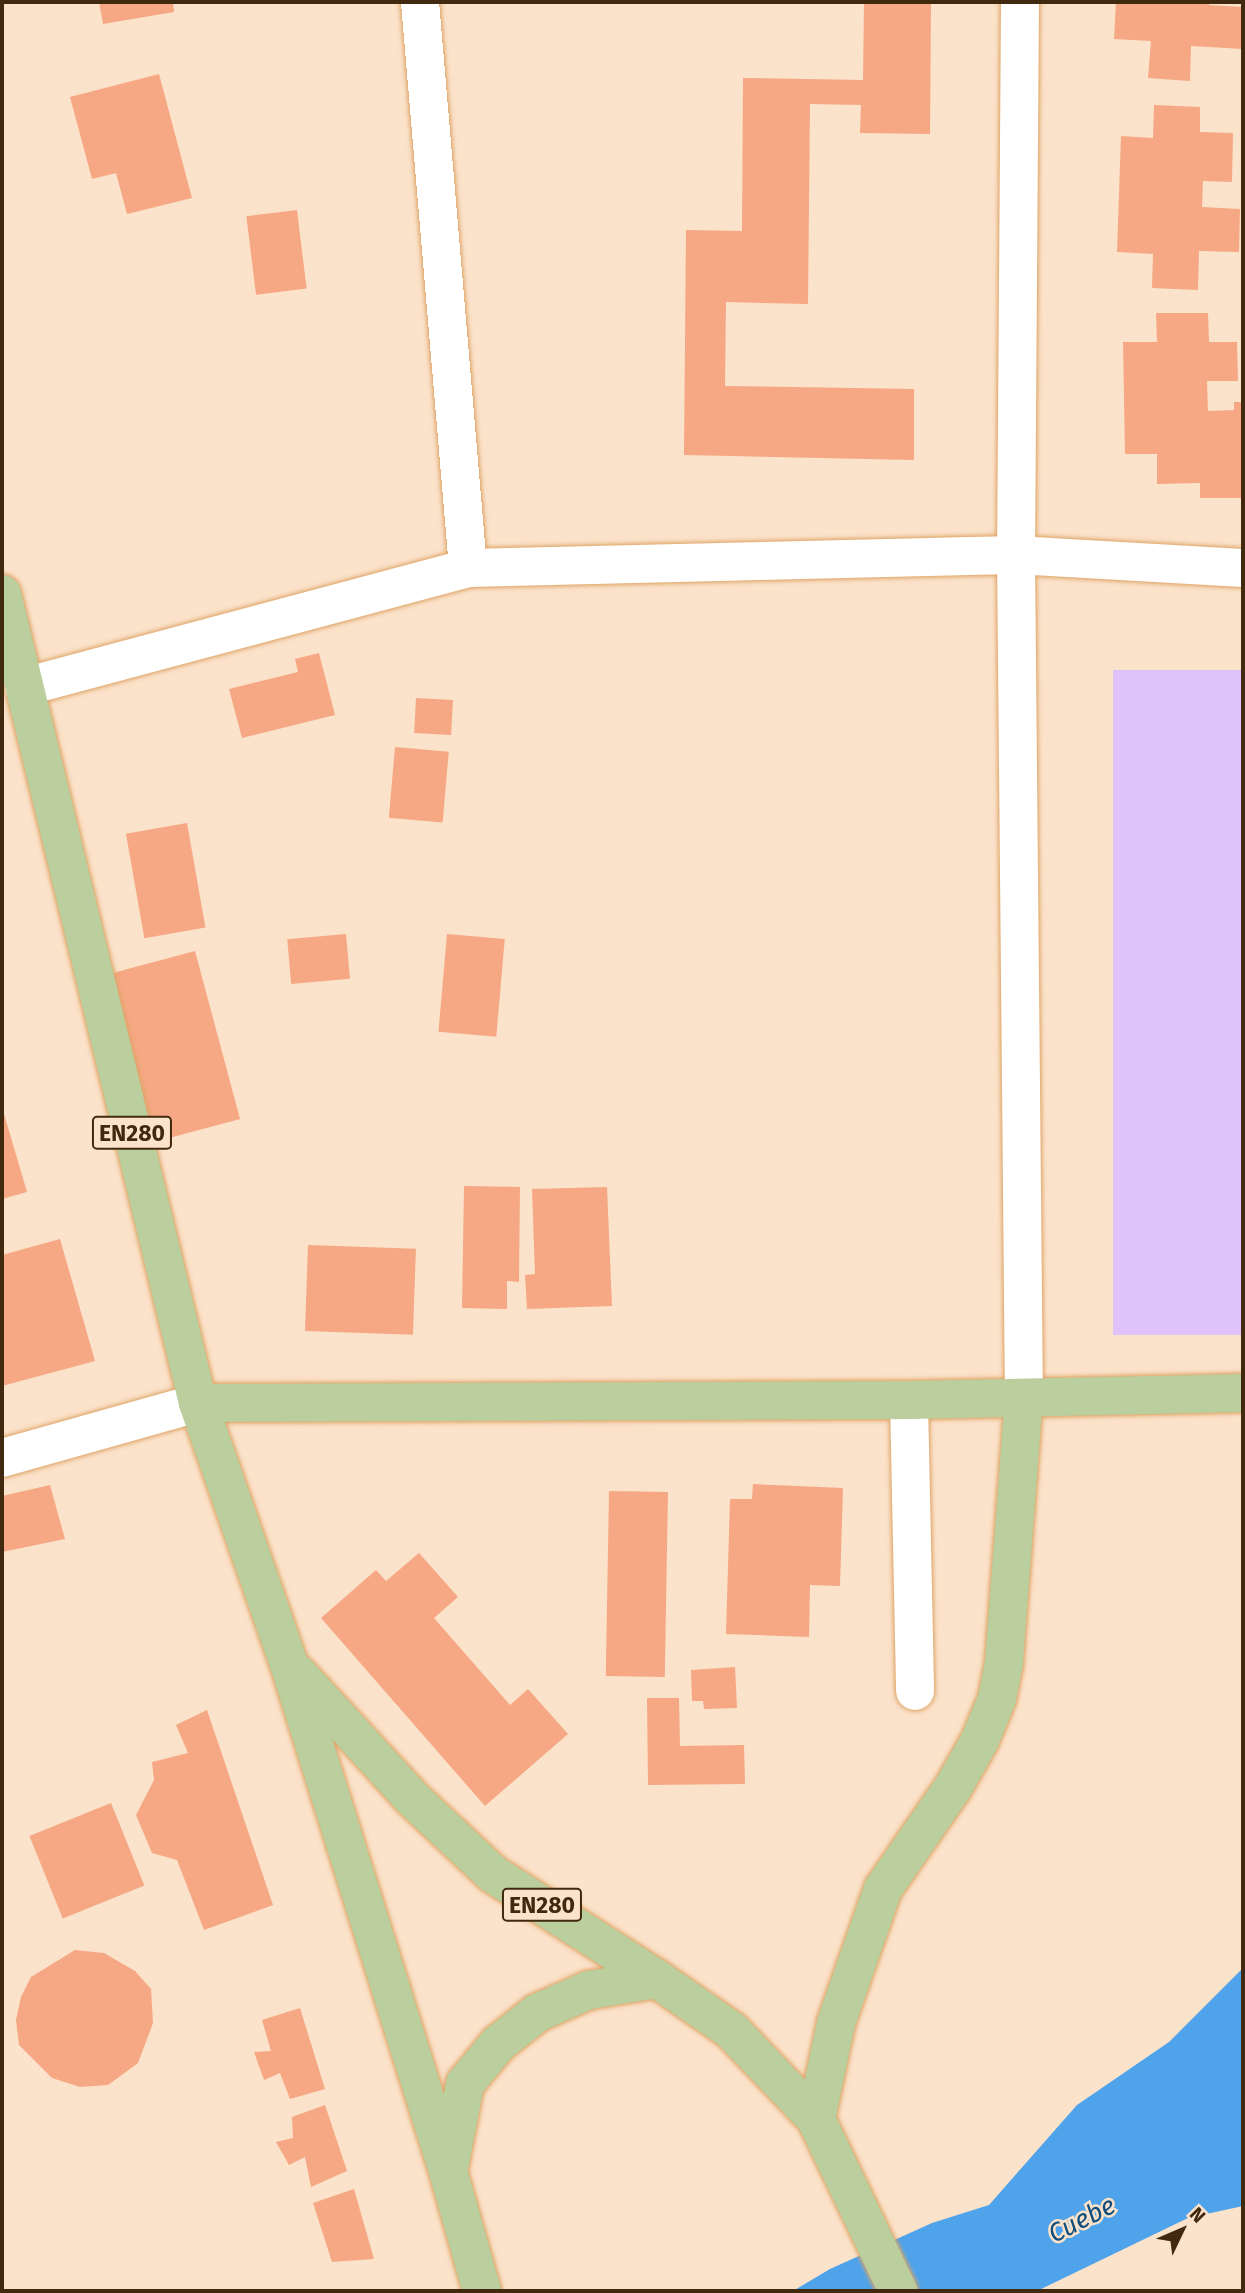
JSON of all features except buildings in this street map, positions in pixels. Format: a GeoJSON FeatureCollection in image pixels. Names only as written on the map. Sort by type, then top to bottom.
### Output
{"type":"FeatureCollection","features":[{"type":"Feature","properties":{"kind":"main road","name":"EN280"},"geometry":{"type":"LineString","coordinates":[[2,594],[198,1403],[289,1664],[448,2171],[482,2291]]}},
{"type":"Feature","properties":{"kind":"main road"},"geometry":{"type":"LineString","coordinates":[[198,1403],[909,1401],[1243,1393]]}},
{"type":"Feature","properties":{"kind":"main road"},"geometry":{"type":"LineString","coordinates":[[816,2119],[836,2023],[883,1889],[954,1786],[980,1740],[997,1699],[1004,1662],[1024,1399]]}},
{"type":"Feature","properties":{"kind":"main road","name":"EN280"},"geometry":{"type":"LineString","coordinates":[[289,1664],[414,1800],[494,1874],[731,2030],[816,2119],[898,2291]]}},
{"type":"Feature","properties":{"kind":"main road"},"geometry":{"type":"LineString","coordinates":[[448,2171],[465,2084],[498,2044],[537,2013],[589,1990],[657,1979]]}},
{"type":"Feature","properties":{"kind":"street"},"geometry":{"type":"LineString","coordinates":[[420,2],[468,568]]}},
{"type":"Feature","properties":{"kind":"street"},"geometry":{"type":"LineString","coordinates":[[1020,2],[1016,555],[1024,1399]]}},
{"type":"Feature","properties":{"kind":"street"},"geometry":{"type":"LineString","coordinates":[[24,687],[468,568],[1016,555],[1243,568]]}},
{"type":"Feature","properties":{"kind":"street"},"geometry":{"type":"LineString","coordinates":[[909,1401],[915,1690]]}},
{"type":"Feature","properties":{"kind":"street"},"geometry":{"type":"LineString","coordinates":[[2,1458],[198,1403]]}},
{"type":"Feature","properties":{"kind":"shaded area"},"geometry":{"type":"Polygon","coordinates":[[[1113,670],[1243,670],[1243,1335],[1113,1335],[1113,670]]]}},
{"type":"Feature","properties":{"kind":"water","name":"Cuebe"},"geometry":{"type":"Polygon","coordinates":[[[1243,1968],[1243,2206],[1188,2218],[1037,2291],[793,2291],[830,2269],[932,2223],[989,2205],[1077,2105],[1169,2042],[1243,1968]]]}}]}
